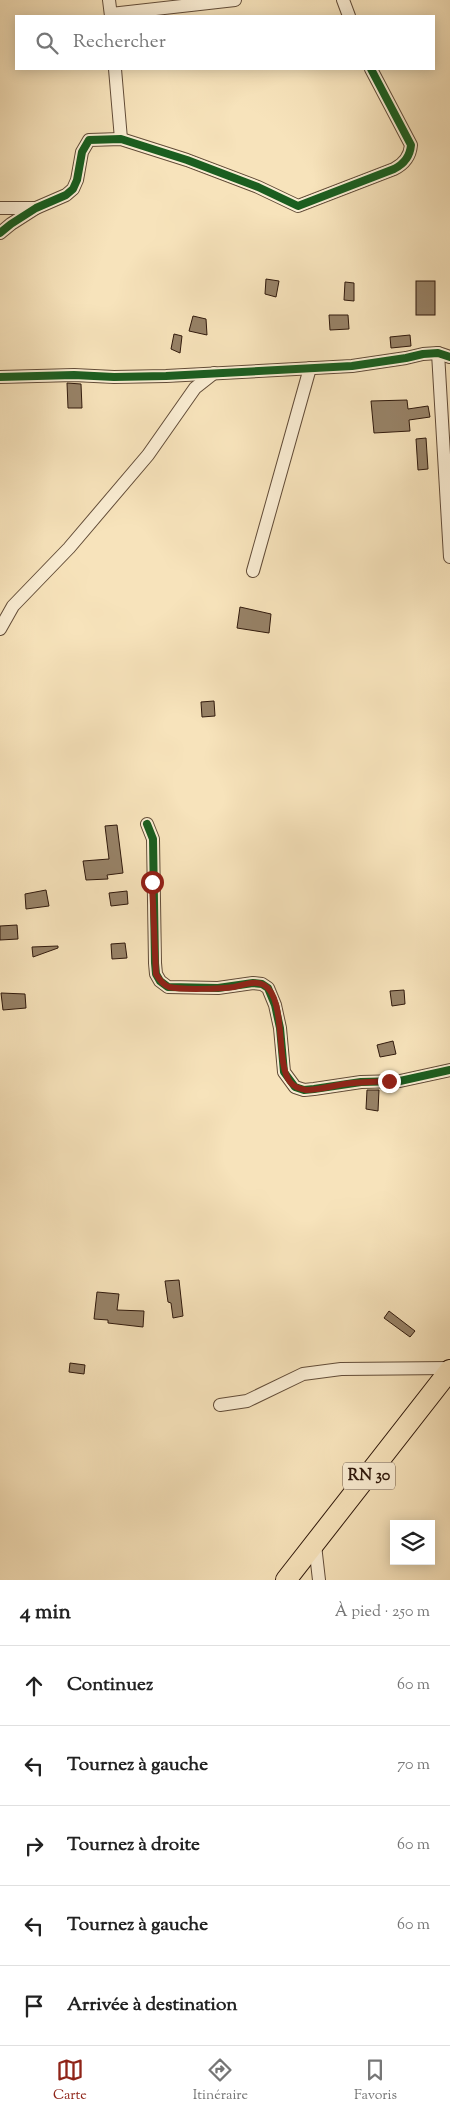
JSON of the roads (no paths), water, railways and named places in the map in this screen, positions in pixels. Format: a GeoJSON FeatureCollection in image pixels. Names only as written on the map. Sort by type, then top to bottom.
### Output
{"type":"FeatureCollection","features":[{"type":"Feature","properties":{"kind":"main road","name":"RN 30"},"geometry":{"type":"LineString","coordinates":[[286,1580],[315,1546],[450,1369]]}},
{"type":"Feature","properties":{"kind":"street"},"geometry":{"type":"LineString","coordinates":[[109,0],[111,15],[235,0]]}},
{"type":"Feature","properties":{"kind":"street"},"geometry":{"type":"LineString","coordinates":[[343,0],[349,15]]}},
{"type":"Feature","properties":{"kind":"street"},"geometry":{"type":"LineString","coordinates":[[115,70],[121,139]]}},
{"type":"Feature","properties":{"kind":"street"},"geometry":{"type":"LineString","coordinates":[[0,233],[36,208],[59,199],[73,189],[77,180],[82,152],[89,140],[121,139],[187,160],[258,186],[292,205],[298,206],[394,169],[402,165],[410,153],[411,145],[373,70]]}},
{"type":"Feature","properties":{"kind":"street"},"geometry":{"type":"LineString","coordinates":[[0,208],[36,208]]}},
{"type":"Feature","properties":{"kind":"street"},"geometry":{"type":"LineString","coordinates":[[0,378],[74,374],[114,377],[166,376],[352,366],[423,354],[444,355],[450,557]]}},
{"type":"Feature","properties":{"kind":"street"},"geometry":{"type":"LineString","coordinates":[[253,571],[310,368]]}},
{"type":"Feature","properties":{"kind":"street"},"geometry":{"type":"LineString","coordinates":[[0,629],[13,606],[69,548],[148,455],[195,388],[214,372]]}},
{"type":"Feature","properties":{"kind":"street"},"geometry":{"type":"LineString","coordinates":[[147,824],[153,840],[155,963],[156,974],[160,981],[168,987],[218,988],[253,983],[262,984],[268,988],[275,1005],[280,1028],[284,1072],[294,1087],[304,1090],[361,1082],[400,1082],[450,1070]]}},
{"type":"Feature","properties":{"kind":"street"},"geometry":{"type":"LineString","coordinates":[[220,1406],[247,1401],[303,1374],[351,1369],[450,1369]]}},
{"type":"Feature","properties":{"kind":"street"},"geometry":{"type":"LineString","coordinates":[[315,1546],[319,1580]]}}]}
